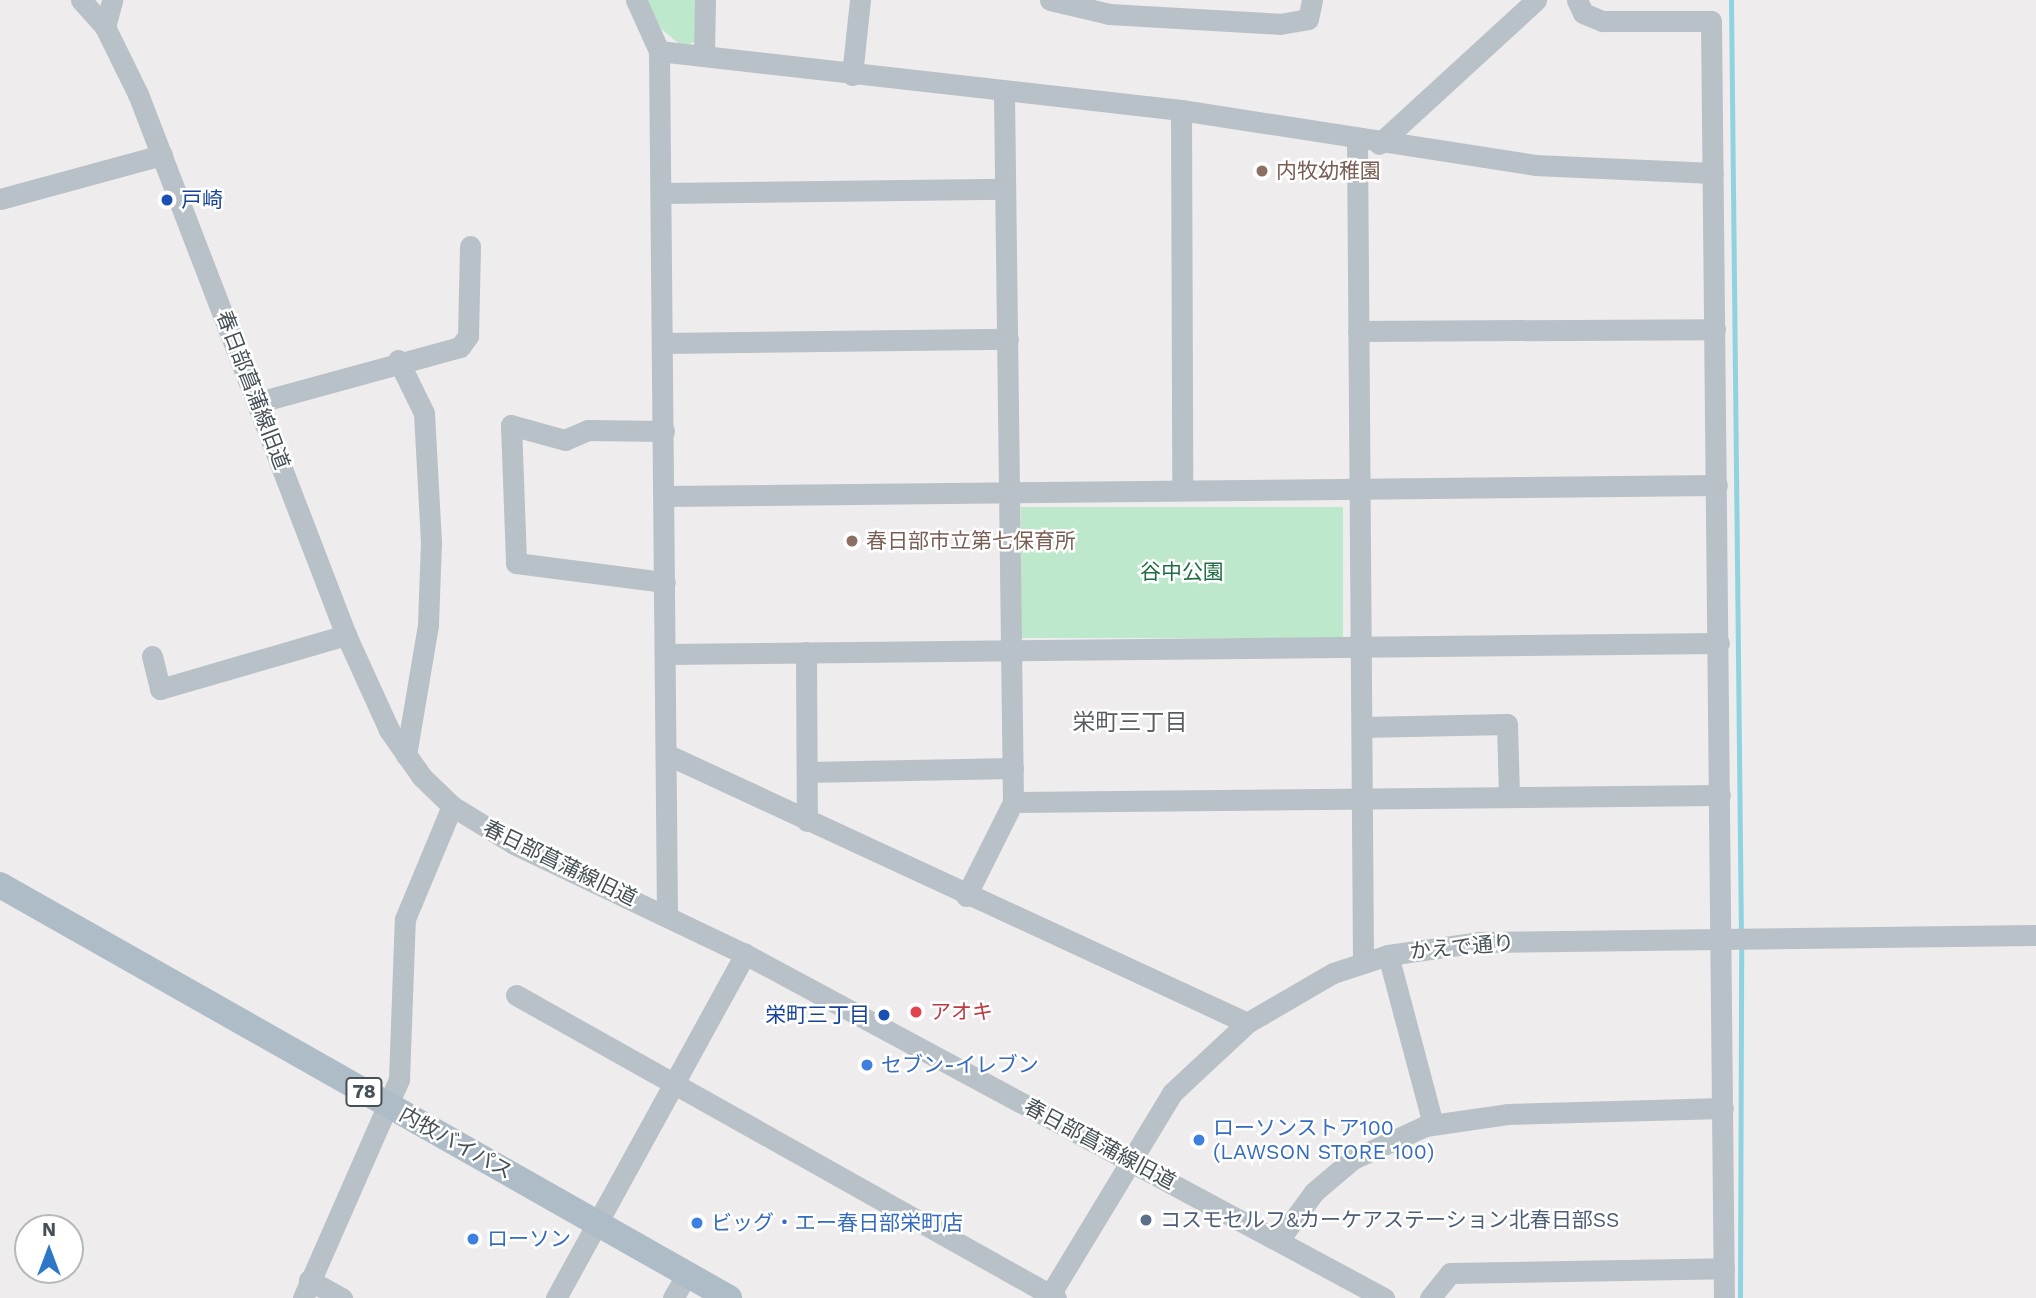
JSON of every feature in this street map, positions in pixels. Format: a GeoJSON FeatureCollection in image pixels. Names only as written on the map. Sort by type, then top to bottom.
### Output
{"type":"FeatureCollection","features":[{"type":"Feature","properties":{"kind":"main road","name":"内牧バイパス"},"geometry":{"type":"LineString","coordinates":[[0,885],[729,1298]]}},
{"type":"Feature","properties":{"kind":"street","name":"春日部菖蒲線旧道"},"geometry":{"type":"LineString","coordinates":[[81,0],[105,27],[162,155],[259,402],[346,635],[406,755],[452,806],[513,844],[746,954],[1384,1298]]}},
{"type":"Feature","properties":{"kind":"street"},"geometry":{"type":"LineString","coordinates":[[105,27],[112,0]]}},
{"type":"Feature","properties":{"kind":"street"},"geometry":{"type":"LineString","coordinates":[[636,0],[659,51],[663,193],[667,915]]}},
{"type":"Feature","properties":{"kind":"street"},"geometry":{"type":"LineString","coordinates":[[704,55],[705,0]]}},
{"type":"Feature","properties":{"kind":"street"},"geometry":{"type":"LineString","coordinates":[[852,75],[860,0]]}},
{"type":"Feature","properties":{"kind":"street"},"geometry":{"type":"LineString","coordinates":[[1050,0],[1109,14],[1280,24],[1308,19],[1312,0]]}},
{"type":"Feature","properties":{"kind":"street"},"geometry":{"type":"LineString","coordinates":[[1379,144],[1536,0]]}},
{"type":"Feature","properties":{"kind":"street"},"geometry":{"type":"LineString","coordinates":[[1577,0],[1583,13],[1602,21],[1711,21],[1724,1298]]}},
{"type":"Feature","properties":{"kind":"street"},"geometry":{"type":"LineString","coordinates":[[659,51],[852,75],[1181,110],[1379,144],[1535,165],[1713,173]]}},
{"type":"Feature","properties":{"kind":"street"},"geometry":{"type":"LineString","coordinates":[[967,896],[1013,802],[1004,92]]}},
{"type":"Feature","properties":{"kind":"street"},"geometry":{"type":"LineString","coordinates":[[1181,110],[1182,491]]}},
{"type":"Feature","properties":{"kind":"street"},"geometry":{"type":"LineString","coordinates":[[1357,139],[1363,962]]}},
{"type":"Feature","properties":{"kind":"street"},"geometry":{"type":"LineString","coordinates":[[0,199],[162,155]]}},
{"type":"Feature","properties":{"kind":"street"},"geometry":{"type":"LineString","coordinates":[[663,193],[1005,189]]}},
{"type":"Feature","properties":{"kind":"street"},"geometry":{"type":"LineString","coordinates":[[259,402],[398,360],[460,347],[468,336],[470,246]]}},
{"type":"Feature","properties":{"kind":"street"},"geometry":{"type":"LineString","coordinates":[[1357,331],[1715,330]]}},
{"type":"Feature","properties":{"kind":"street"},"geometry":{"type":"LineString","coordinates":[[664,343],[1008,339]]}},
{"type":"Feature","properties":{"kind":"street"},"geometry":{"type":"LineString","coordinates":[[398,360],[424,413],[431,542],[428,625],[406,755]]}},
{"type":"Feature","properties":{"kind":"street"},"geometry":{"type":"LineString","coordinates":[[664,431],[589,430],[565,440],[511,425],[516,563],[665,582]]}},
{"type":"Feature","properties":{"kind":"street"},"geometry":{"type":"LineString","coordinates":[[665,496],[1717,485]]}},
{"type":"Feature","properties":{"kind":"street"},"geometry":{"type":"LineString","coordinates":[[152,656],[160,688],[346,635]]}},
{"type":"Feature","properties":{"kind":"street"},"geometry":{"type":"LineString","coordinates":[[665,654],[1718,643]]}},
{"type":"Feature","properties":{"kind":"street"},"geometry":{"type":"LineString","coordinates":[[806,652],[807,821]]}},
{"type":"Feature","properties":{"kind":"street"},"geometry":{"type":"LineString","coordinates":[[1363,727],[1507,724],[1509,795]]}},
{"type":"Feature","properties":{"kind":"street"},"geometry":{"type":"LineString","coordinates":[[666,754],[967,896],[1247,1023]]}},
{"type":"Feature","properties":{"kind":"street"},"geometry":{"type":"LineString","coordinates":[[807,772],[1013,768]]}},
{"type":"Feature","properties":{"kind":"street"},"geometry":{"type":"LineString","coordinates":[[1013,802],[1363,795],[1720,795]]}},
{"type":"Feature","properties":{"kind":"street"},"geometry":{"type":"LineString","coordinates":[[342,1298],[306,1289],[391,1107],[399,1079],[405,919],[452,806]]}},
{"type":"Feature","properties":{"kind":"street","name":"かえで通り"},"geometry":{"type":"LineString","coordinates":[[1051,1297],[1128,1159],[1172,1093],[1247,1023],[1307,986],[1363,962],[1388,955],[1479,942],[2036,935]]}},
{"type":"Feature","properties":{"kind":"street"},"geometry":{"type":"LineString","coordinates":[[556,1298],[746,954]]}},
{"type":"Feature","properties":{"kind":"street"},"geometry":{"type":"LineString","coordinates":[[1388,955],[1433,1124]]}},
{"type":"Feature","properties":{"kind":"street"},"geometry":{"type":"LineString","coordinates":[[516,995],[1051,1297]]}},
{"type":"Feature","properties":{"kind":"street"},"geometry":{"type":"LineString","coordinates":[[1279,1240],[1314,1192],[1353,1158],[1433,1124],[1507,1114],[1723,1108]]}},
{"type":"Feature","properties":{"kind":"street"},"geometry":{"type":"LineString","coordinates":[[1430,1298],[1450,1273],[1724,1268]]}},
{"type":"Feature","properties":{"kind":"street"},"geometry":{"type":"LineString","coordinates":[[673,1298],[687,1274]]}},
{"type":"Feature","properties":{"kind":"green space"},"geometry":{"type":"Polygon","coordinates":[[[644,0],[696,0],[696,41],[683,47],[653,22],[644,0]]]}},
{"type":"Feature","properties":{"kind":"green space","name":"谷中公園"},"geometry":{"type":"Polygon","coordinates":[[[1021,507],[1343,507],[1343,638],[1021,638],[1021,507]]]}},
{"type":"Feature","properties":{"kind":"waterway"},"geometry":{"type":"LineString","coordinates":[[1731,0],[1741,935]]}},
{"type":"Feature","properties":{"kind":"waterway"},"geometry":{"type":"LineString","coordinates":[[1740,1298],[1741,945]]}},
{"type":"Feature","properties":{"kind":"place","name":"内牧幼稚園"},"geometry":{"type":"Point","coordinates":[1262,171]}},
{"type":"Feature","properties":{"kind":"place","name":"戸崎"},"geometry":{"type":"Point","coordinates":[167,200]}},
{"type":"Feature","properties":{"kind":"place","name":"春日部市立第七保育所"},"geometry":{"type":"Point","coordinates":[852,541]}},
{"type":"Feature","properties":{"kind":"place","name":"アオキ"},"geometry":{"type":"Point","coordinates":[916,1012]}},
{"type":"Feature","properties":{"kind":"place","name":"栄町三丁目"},"geometry":{"type":"Point","coordinates":[884,1015]}},
{"type":"Feature","properties":{"kind":"place","name":"セブン-イレブン"},"geometry":{"type":"Point","coordinates":[867,1065]}},
{"type":"Feature","properties":{"kind":"place","name":"ローソンストア100 (LAWSON STORE 100)"},"geometry":{"type":"Point","coordinates":[1199,1140]}},
{"type":"Feature","properties":{"kind":"place","name":"コスモセルフ&カーケアステーション北春日部SS"},"geometry":{"type":"Point","coordinates":[1146,1220]}},
{"type":"Feature","properties":{"kind":"place","name":"ビッグ・エー春日部栄町店"},"geometry":{"type":"Point","coordinates":[697,1223]}},
{"type":"Feature","properties":{"kind":"place","name":"ローソン"},"geometry":{"type":"Point","coordinates":[473,1239]}},
{"type":"Feature","properties":{"kind":"district","name":"栄町三丁目"},"geometry":{"type":"Point","coordinates":[1130,723]}}]}
